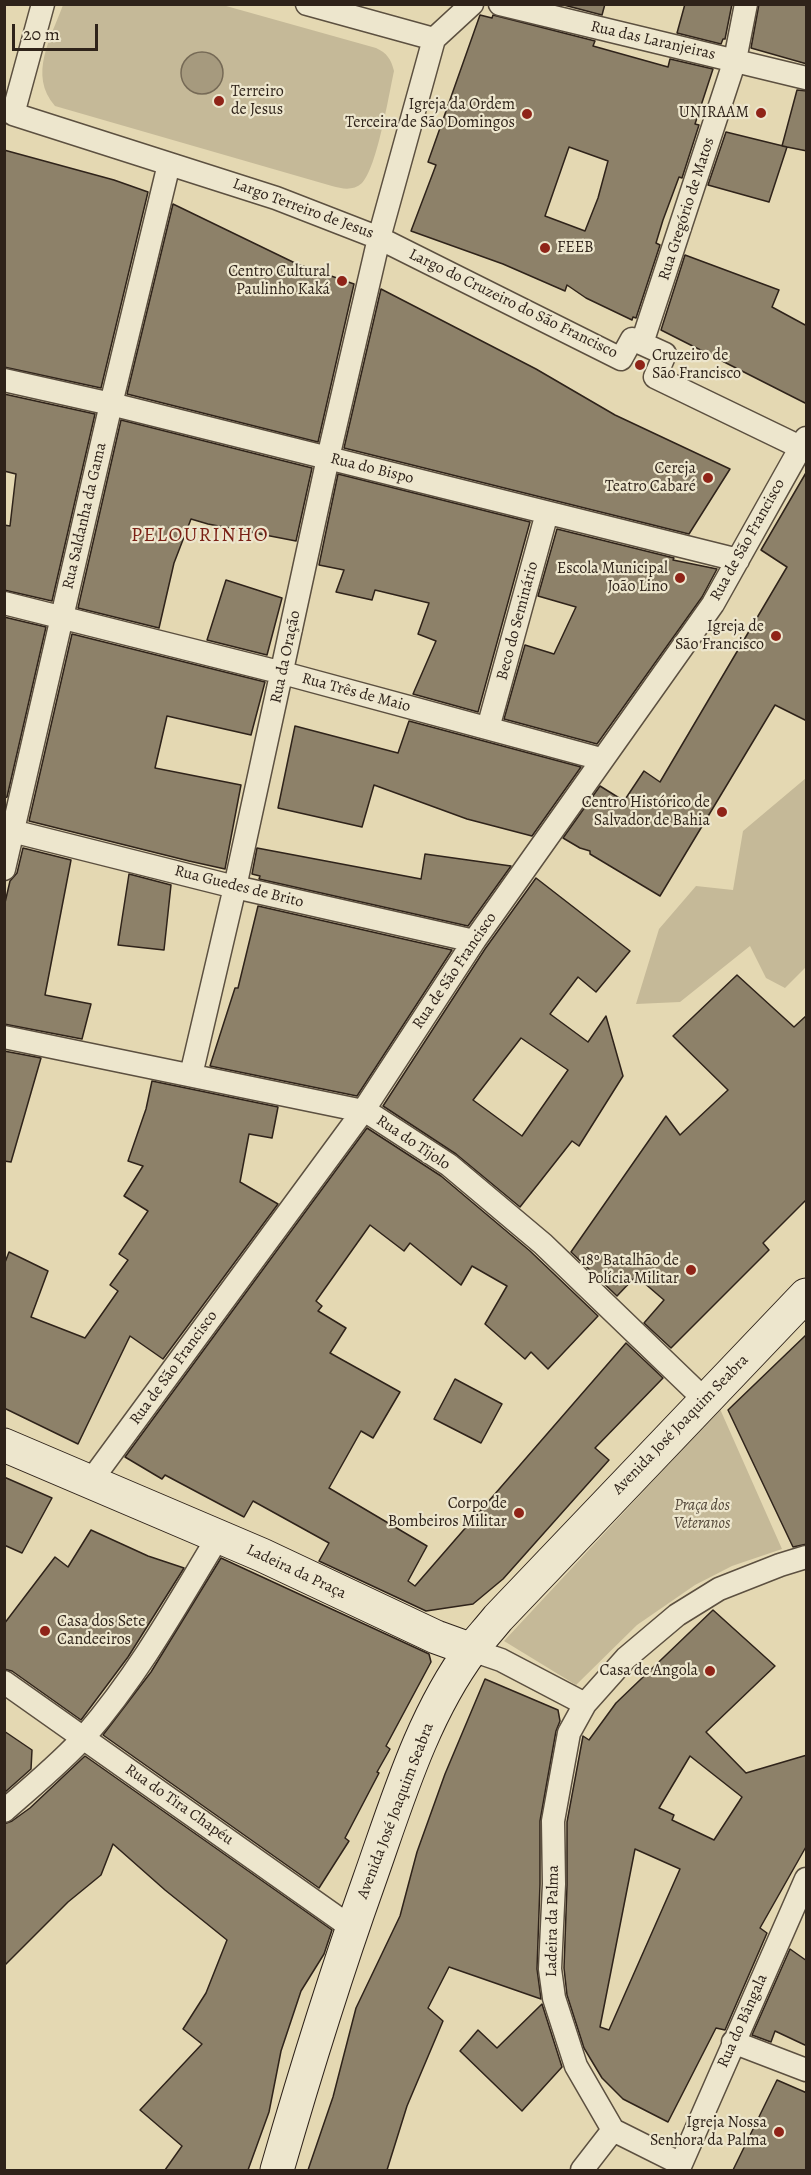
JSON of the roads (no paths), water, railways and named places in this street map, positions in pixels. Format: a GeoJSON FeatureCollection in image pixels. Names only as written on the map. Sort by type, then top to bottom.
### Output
{"type":"FeatureCollection","features":[{"type":"Feature","properties":{"kind":"main road","name":"Avenida José Joaquim Seabra"},"geometry":{"type":"LineString","coordinates":[[277,2170],[352,1928],[401,1791],[430,1722],[472,1650],[498,1618],[807,1295]]}},
{"type":"Feature","properties":{"kind":"main road","name":"Ladeira da Praça"},"geometry":{"type":"LineString","coordinates":[[4,1445],[219,1537],[436,1637],[472,1650]]}},
{"type":"Feature","properties":{"kind":"street","name":"Largo Terreiro de Jesus"},"geometry":{"type":"LineString","coordinates":[[43,4],[9,115],[276,198],[379,238],[434,39]]}},
{"type":"Feature","properties":{"kind":"street"},"geometry":{"type":"LineString","coordinates":[[307,4],[434,39],[472,4]]}},
{"type":"Feature","properties":{"kind":"street","name":"Rua das Laranjeiras"},"geometry":{"type":"LineString","coordinates":[[500,4],[807,78]]}},
{"type":"Feature","properties":{"kind":"street","name":"Rua Gregório de Matos"},"geometry":{"type":"LineString","coordinates":[[642,343],[735,60],[746,4]]}},
{"type":"Feature","properties":{"kind":"street","name":"Rua Saldanha da Gama"},"geometry":{"type":"LineString","coordinates":[[4,869],[8,830],[62,618],[111,404],[170,164]]}},
{"type":"Feature","properties":{"kind":"street","name":"Largo do Cruzeiro do São Francisco"},"geometry":{"type":"LineString","coordinates":[[379,238],[621,359],[632,339],[642,343],[664,354],[655,377],[803,442]]}},
{"type":"Feature","properties":{"kind":"street","name":"Rua da Oração"},"geometry":{"type":"LineString","coordinates":[[191,1075],[379,238]]}},
{"type":"Feature","properties":{"kind":"street","name":"Rua do Bispo"},"geometry":{"type":"LineString","coordinates":[[4,380],[111,404],[738,560]]}},
{"type":"Feature","properties":{"kind":"street","name":"Rua de São Francisco"},"geometry":{"type":"LineString","coordinates":[[90,1482],[363,1111],[474,941],[713,604],[803,442]]}},
{"type":"Feature","properties":{"kind":"street","name":"Beco do Seminário"},"geometry":{"type":"LineString","coordinates":[[488,728],[548,513]]}},
{"type":"Feature","properties":{"kind":"street","name":"Rua Três de Maio"},"geometry":{"type":"LineString","coordinates":[[4,603],[283,673],[601,759]]}},
{"type":"Feature","properties":{"kind":"street","name":"Rua Guedes de Brito"},"geometry":{"type":"LineString","coordinates":[[8,830],[235,886],[474,941]]}},
{"type":"Feature","properties":{"kind":"street","name":"Rua do Tijolo"},"geometry":{"type":"LineString","coordinates":[[4,1037],[363,1111],[458,1173],[543,1244],[705,1400]]}},
{"type":"Feature","properties":{"kind":"street"},"geometry":{"type":"LineString","coordinates":[[4,1811],[84,1737],[124,1687],[158,1638],[219,1537]]}},
{"type":"Feature","properties":{"kind":"street","name":"Ladeira da Palma"},"geometry":{"type":"LineString","coordinates":[[613,2130],[576,2066],[554,1998],[550,1969],[554,1884],[553,1821],[568,1732],[585,1704],[627,1658],[677,1616],[719,1589],[780,1564],[807,1557]]}},
{"type":"Feature","properties":{"kind":"street","name":"Ladeira da Praça"},"geometry":{"type":"LineString","coordinates":[[472,1650],[501,1660],[585,1704]]}},
{"type":"Feature","properties":{"kind":"street","name":"Rua do Tira Chapéu"},"geometry":{"type":"LineString","coordinates":[[4,1682],[352,1928]]}},
{"type":"Feature","properties":{"kind":"street","name":"Rua do Bângala"},"geometry":{"type":"LineString","coordinates":[[680,2167],[733,2042],[807,1879]]}},
{"type":"Feature","properties":{"kind":"street"},"geometry":{"type":"LineString","coordinates":[[733,2042],[807,2070]]}},
{"type":"Feature","properties":{"kind":"street"},"geometry":{"type":"LineString","coordinates":[[582,2170],[613,2130],[680,2167]]}},
{"type":"Feature","properties":{"kind":"place","name":"Terreiro de Jesus"},"geometry":{"type":"Point","coordinates":[219,101]}},
{"type":"Feature","properties":{"kind":"place","name":"UNIRAAM"},"geometry":{"type":"Point","coordinates":[761,113]}},
{"type":"Feature","properties":{"kind":"place","name":"Igreja da Ordem Terceira de São Domingos"},"geometry":{"type":"Point","coordinates":[527,114]}},
{"type":"Feature","properties":{"kind":"place","name":"FEEB"},"geometry":{"type":"Point","coordinates":[545,248]}},
{"type":"Feature","properties":{"kind":"place","name":"Centro Cultural Paulinho Kaká"},"geometry":{"type":"Point","coordinates":[342,281]}},
{"type":"Feature","properties":{"kind":"place","name":"Cruzeiro de São Francisco"},"geometry":{"type":"Point","coordinates":[640,365]}},
{"type":"Feature","properties":{"kind":"place","name":"Cereja Teatro Cabaré"},"geometry":{"type":"Point","coordinates":[708,478]}},
{"type":"Feature","properties":{"kind":"place","name":"Escola Municipal João Lino"},"geometry":{"type":"Point","coordinates":[680,578]}},
{"type":"Feature","properties":{"kind":"place","name":"Igreja de São Francisco"},"geometry":{"type":"Point","coordinates":[776,636]}},
{"type":"Feature","properties":{"kind":"place","name":"Centro Histórico de Salvador de Bahia"},"geometry":{"type":"Point","coordinates":[722,812]}},
{"type":"Feature","properties":{"kind":"place","name":"18º Batalhão de Polícia Militar"},"geometry":{"type":"Point","coordinates":[691,1270]}},
{"type":"Feature","properties":{"kind":"place","name":"Corpo de Bombeiros Militar"},"geometry":{"type":"Point","coordinates":[519,1513]}},
{"type":"Feature","properties":{"kind":"place","name":"Casa dos Sete Candeeiros"},"geometry":{"type":"Point","coordinates":[45,1631]}},
{"type":"Feature","properties":{"kind":"place","name":"Casa de Angola"},"geometry":{"type":"Point","coordinates":[710,1671]}},
{"type":"Feature","properties":{"kind":"place","name":"Igreja Nossa Senhora da Palma"},"geometry":{"type":"Point","coordinates":[779,2132]}},
{"type":"Feature","properties":{"kind":"district","name":"PELOURINHO"},"geometry":{"type":"Point","coordinates":[200,536]}},
{"type":"Feature","properties":{"kind":"park label","name":"Praça dos Veteranos"},"geometry":{"type":"Point","coordinates":[702,1515]}}]}
